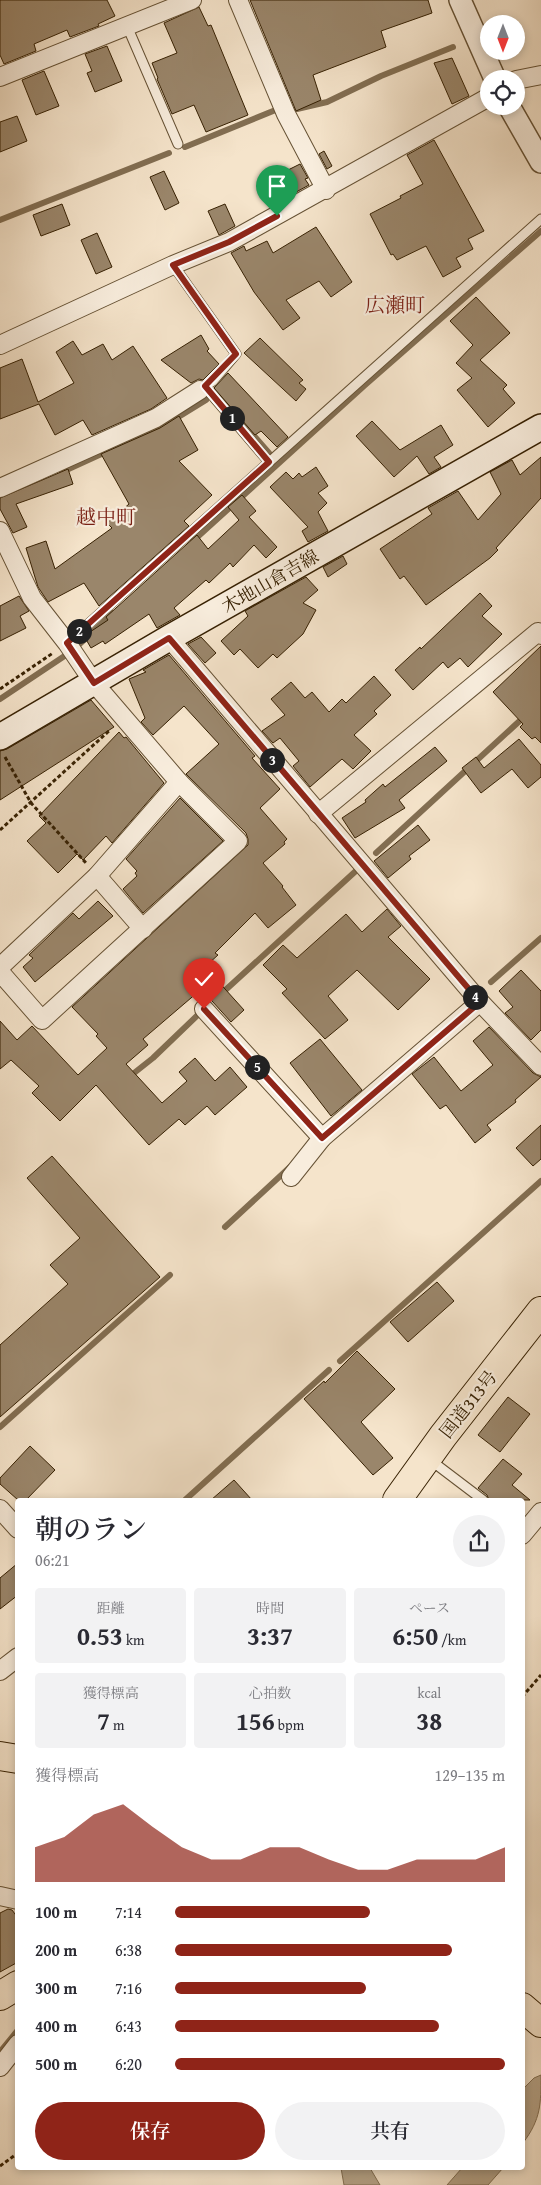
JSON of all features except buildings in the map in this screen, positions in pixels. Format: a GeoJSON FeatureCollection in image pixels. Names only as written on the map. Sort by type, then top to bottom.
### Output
{"type":"FeatureCollection","features":[{"type":"Feature","properties":{"kind":"highway","name":"国道313号"},"geometry":{"type":"LineString","coordinates":[[398,1498],[427,1458],[541,1311]]}},
{"type":"Feature","properties":{"kind":"highway"},"geometry":{"type":"LineString","coordinates":[[0,1756],[15,1758]]}},
{"type":"Feature","properties":{"kind":"highway"},"geometry":{"type":"LineString","coordinates":[[0,1996],[15,1987]]}},
{"type":"Feature","properties":{"kind":"highway"},"geometry":{"type":"LineString","coordinates":[[525,2010],[541,2023]]}},
{"type":"Feature","properties":{"kind":"main road","name":"木地山倉吉線"},"geometry":{"type":"LineString","coordinates":[[1,745],[94,683],[169,638],[541,427]]}},
{"type":"Feature","properties":{"kind":"street"},"geometry":{"type":"LineString","coordinates":[[0,77],[192,0]]}},
{"type":"Feature","properties":{"kind":"street"},"geometry":{"type":"LineString","coordinates":[[238,0],[286,114],[326,190]]}},
{"type":"Feature","properties":{"kind":"street"},"geometry":{"type":"LineString","coordinates":[[460,0],[491,70]]}},
{"type":"Feature","properties":{"kind":"street"},"geometry":{"type":"LineString","coordinates":[[525,78],[541,75]]}},
{"type":"Feature","properties":{"kind":"street"},"geometry":{"type":"LineString","coordinates":[[0,345],[173,265],[229,242],[326,190],[480,102]]}},
{"type":"Feature","properties":{"kind":"street"},"geometry":{"type":"LineString","coordinates":[[514,115],[541,162]]}},
{"type":"Feature","properties":{"kind":"street"},"geometry":{"type":"LineString","coordinates":[[0,488],[156,418],[202,388]]}},
{"type":"Feature","properties":{"kind":"street"},"geometry":{"type":"LineString","coordinates":[[0,531],[32,598],[61,647],[179,782],[238,841],[143,930],[42,1020],[0,972]]}},
{"type":"Feature","properties":{"kind":"street"},"geometry":{"type":"LineString","coordinates":[[318,814],[538,632],[541,635]]}},
{"type":"Feature","properties":{"kind":"street"},"geometry":{"type":"LineString","coordinates":[[169,638],[480,1002],[541,1066]]}},
{"type":"Feature","properties":{"kind":"street"},"geometry":{"type":"LineString","coordinates":[[0,967],[179,782]]}},
{"type":"Feature","properties":{"kind":"street"},"geometry":{"type":"LineString","coordinates":[[94,872],[143,930]]}},
{"type":"Feature","properties":{"kind":"street"},"geometry":{"type":"LineString","coordinates":[[291,1177],[322,1138],[480,1002]]}},
{"type":"Feature","properties":{"kind":"street"},"geometry":{"type":"LineString","coordinates":[[204,1009],[322,1138]]}},
{"type":"Feature","properties":{"kind":"street"},"geometry":{"type":"LineString","coordinates":[[0,1509],[15,1526]]}},
{"type":"Feature","properties":{"kind":"street"},"geometry":{"type":"LineString","coordinates":[[525,1531],[541,1512]]}},
{"type":"Feature","properties":{"kind":"street"},"geometry":{"type":"LineString","coordinates":[[0,1671],[15,1659]]}},
{"type":"Feature","properties":{"kind":"street"},"geometry":{"type":"LineString","coordinates":[[0,1896],[15,1899]]}},
{"type":"Feature","properties":{"kind":"street"},"geometry":{"type":"LineString","coordinates":[[0,2067],[15,2048]]}},
{"type":"Feature","properties":{"kind":"lane"},"geometry":{"type":"LineString","coordinates":[[127,26],[178,144]]}},
{"type":"Feature","properties":{"kind":"lane"},"geometry":{"type":"LineString","coordinates":[[61,647],[541,219]]}},
{"type":"Feature","properties":{"kind":"lane"},"geometry":{"type":"LineString","coordinates":[[173,265],[236,354],[202,388],[269,462]]}},
{"type":"Feature","properties":{"kind":"lane"},"geometry":{"type":"LineString","coordinates":[[427,1458],[479,1498]]}},
{"type":"Feature","properties":{"kind":"path"},"geometry":{"type":"LineString","coordinates":[[0,689],[61,647]]}},
{"type":"Feature","properties":{"kind":"path"},"geometry":{"type":"LineString","coordinates":[[0,830],[111,730]]}},
{"type":"Feature","properties":{"kind":"path"},"geometry":{"type":"LineString","coordinates":[[1,745],[31,803],[94,872]]}},
{"type":"Feature","properties":{"kind":"path"},"geometry":{"type":"LineString","coordinates":[[525,1694],[541,1675]]}},
{"type":"Feature","properties":{"kind":"path"},"geometry":{"type":"LineString","coordinates":[[0,2166],[15,2155]]}},
{"type":"Feature","properties":{"kind":"shaded area"},"geometry":{"type":"Polygon","coordinates":[[[541,2075],[539,2111],[537,2119],[525,2140],[525,2087],[534,2078],[541,2075]]]}},
{"type":"Feature","properties":{"kind":"shaded area"},"geometry":{"type":"Polygon","coordinates":[[[341,2170],[371,2170],[380,2185],[344,2185],[341,2170]]]}},
{"type":"Feature","properties":{"kind":"shaded area"},"geometry":{"type":"Polygon","coordinates":[[[460,2170],[501,2170],[488,2185],[447,2185],[460,2170]]]}},
{"type":"Feature","properties":{"kind":"waterway"},"geometry":{"type":"LineString","coordinates":[[297,109],[327,102],[381,76],[453,47]]}},
{"type":"Feature","properties":{"kind":"waterway"},"geometry":{"type":"LineString","coordinates":[[185,147],[278,109]]}},
{"type":"Feature","properties":{"kind":"waterway"},"geometry":{"type":"LineString","coordinates":[[0,220],[169,153]]}},
{"type":"Feature","properties":{"kind":"waterway"},"geometry":{"type":"LineString","coordinates":[[193,541],[365,385],[541,231]]}},
{"type":"Feature","properties":{"kind":"waterway"},"geometry":{"type":"LineString","coordinates":[[215,391],[269,453]]}},
{"type":"Feature","properties":{"kind":"waterway"},"geometry":{"type":"LineString","coordinates":[[62,472],[167,424],[206,400]]}},
{"type":"Feature","properties":{"kind":"waterway"},"geometry":{"type":"LineString","coordinates":[[0,699],[72,651],[113,613]]}},
{"type":"Feature","properties":{"kind":"waterway"},"geometry":{"type":"LineString","coordinates":[[376,853],[525,716]]}},
{"type":"Feature","properties":{"kind":"waterway"},"geometry":{"type":"LineString","coordinates":[[220,995],[358,869]]}},
{"type":"Feature","properties":{"kind":"waterway"},"geometry":{"type":"LineString","coordinates":[[491,982],[541,938]]}},
{"type":"Feature","properties":{"kind":"waterway"},"geometry":{"type":"LineString","coordinates":[[129,1077],[153,1058],[203,1010]]}},
{"type":"Feature","properties":{"kind":"waterway"},"geometry":{"type":"LineString","coordinates":[[225,1227],[290,1167]]}},
{"type":"Feature","properties":{"kind":"waterway"},"geometry":{"type":"LineString","coordinates":[[340,1361],[541,1181]]}},
{"type":"Feature","properties":{"kind":"waterway"},"geometry":{"type":"LineString","coordinates":[[0,1427],[170,1275]]}},
{"type":"Feature","properties":{"kind":"waterway"},"geometry":{"type":"LineString","coordinates":[[187,1498],[329,1370]]}},
{"type":"Feature","properties":{"kind":"waterway"},"geometry":{"type":"LineString","coordinates":[[0,2052],[15,2034]]}},
{"type":"Feature","properties":{"kind":"district","name":"広瀬町"},"geometry":{"type":"Point","coordinates":[395,304]}},
{"type":"Feature","properties":{"kind":"district","name":"越中町"},"geometry":{"type":"Point","coordinates":[106,516]}},
{"type":"Feature","properties":{"kind":"route"},"geometry":{"type":"LineString","coordinates":[[204,1009],[322,1138],[480,1002],[169,638],[94,683],[67,643],[269,462],[205,386],[213,381],[236,354],[173,265],[229,242],[277,216]]}}]}
